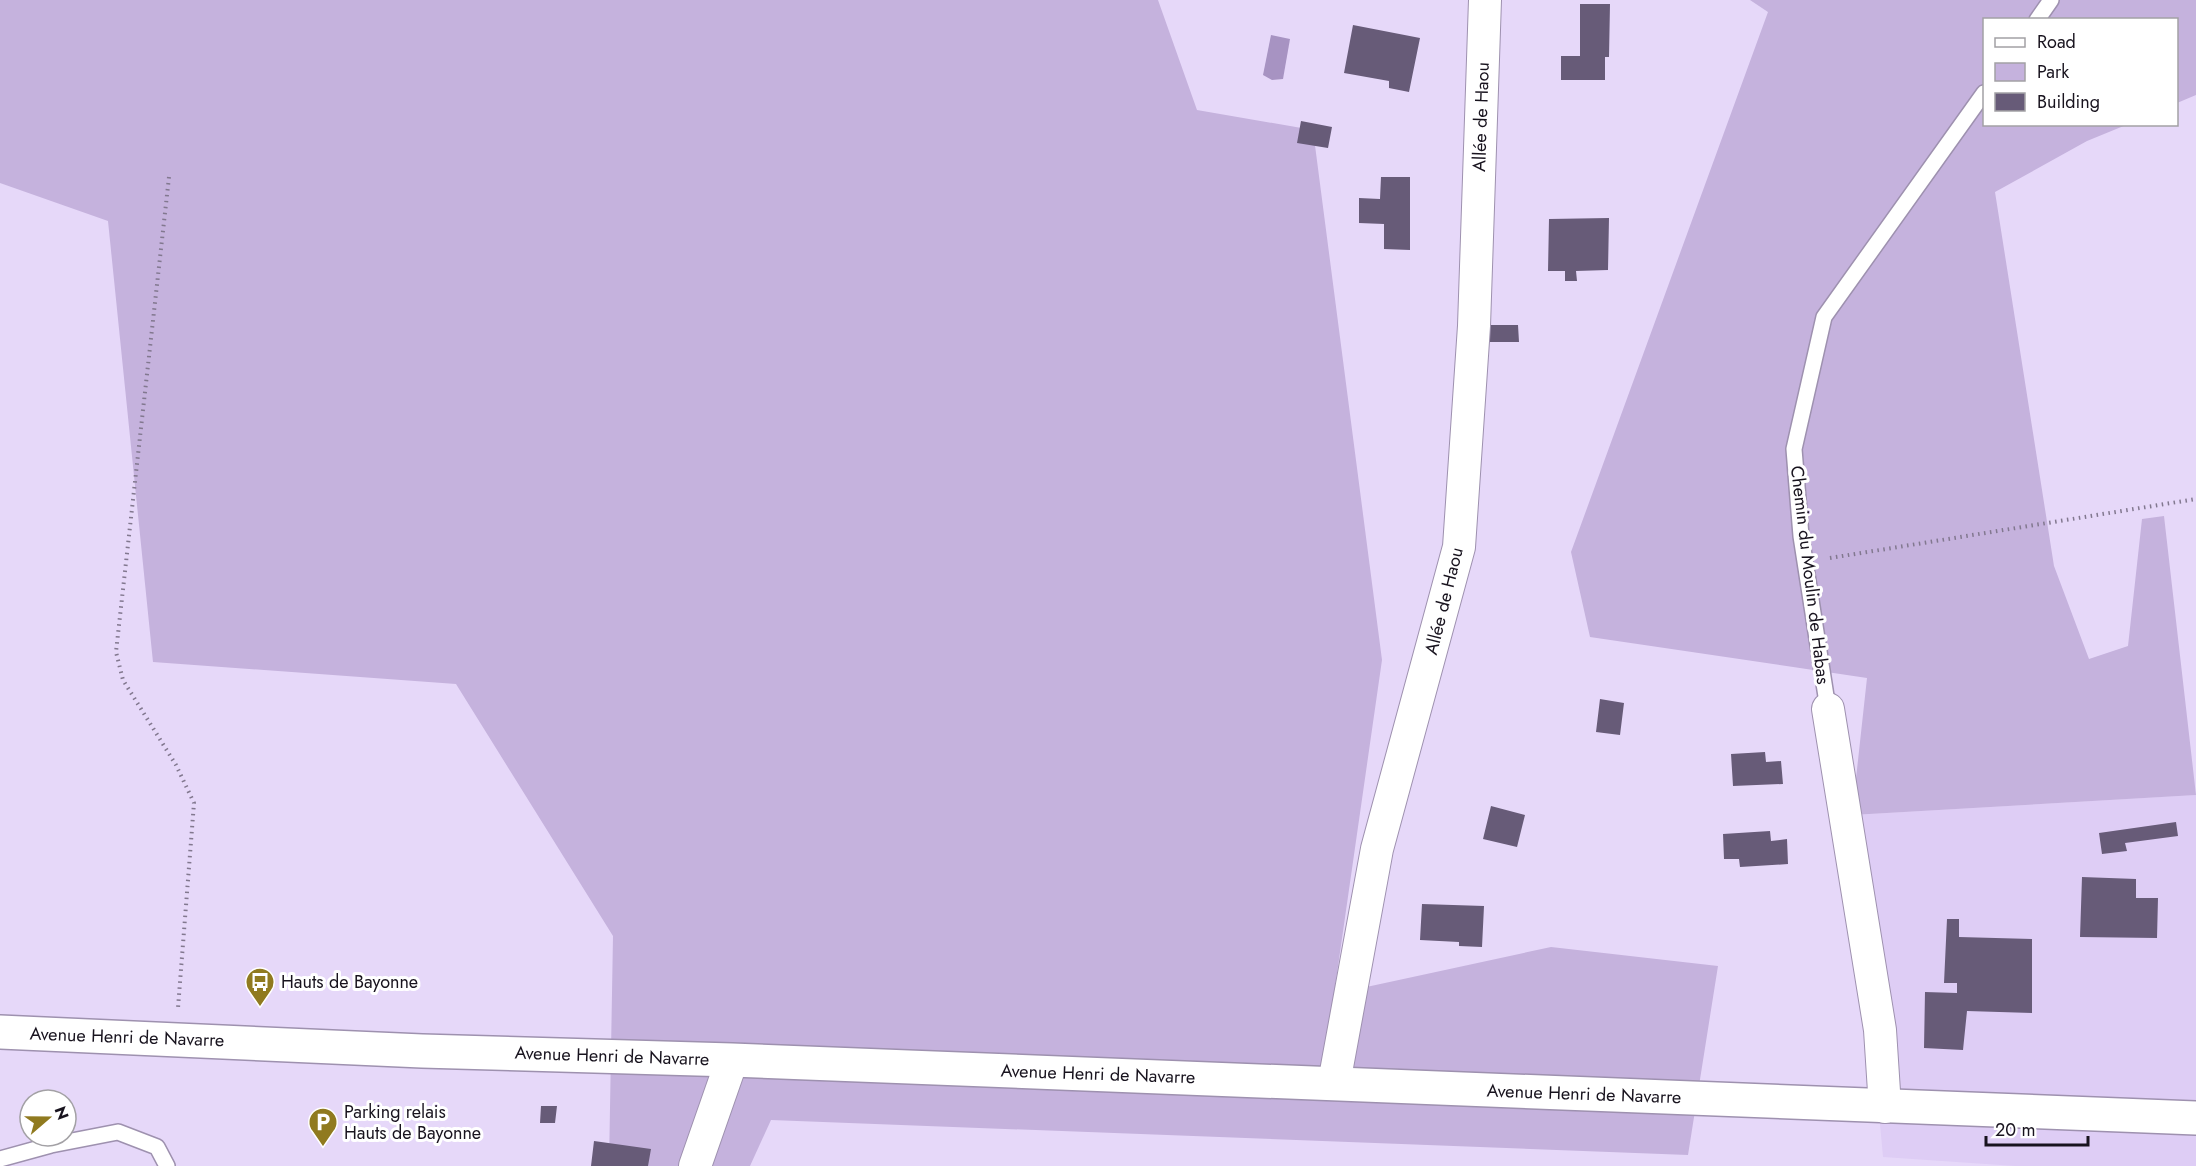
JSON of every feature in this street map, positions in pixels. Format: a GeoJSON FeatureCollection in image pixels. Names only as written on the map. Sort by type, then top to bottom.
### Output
{"type":"FeatureCollection","features":[{"type":"Feature","properties":{"kind":"main road","name":"Avenue Henri de Navarre"},"geometry":{"type":"LineString","coordinates":[[0,1032],[422,1051],[732,1060],[2196,1118]]}},
{"type":"Feature","properties":{"kind":"street","name":"Allée de Haou"},"geometry":{"type":"LineString","coordinates":[[1334,1083],[1377,849],[1459,547],[1474,326],[1485,0]]}},
{"type":"Feature","properties":{"kind":"street","name":"Chemin du Moulin de Habas"},"geometry":{"type":"LineString","coordinates":[[1828,709],[1880,1030],[1885,1107]]}},
{"type":"Feature","properties":{"kind":"street"},"geometry":{"type":"LineString","coordinates":[[695,1166],[732,1060]]}},
{"type":"Feature","properties":{"kind":"lane"},"geometry":{"type":"LineString","coordinates":[[2038,18],[2051,0]]}},
{"type":"Feature","properties":{"kind":"lane","name":"Chemin du Moulin de Habas"},"geometry":{"type":"LineString","coordinates":[[1828,709],[1805,561],[1794,449],[1824,317],[1983,94]]}},
{"type":"Feature","properties":{"kind":"lane"},"geometry":{"type":"LineString","coordinates":[[0,1159],[51,1145],[118,1132],[157,1147],[167,1166]]}},
{"type":"Feature","properties":{"kind":"path"},"geometry":{"type":"LineString","coordinates":[[169,177],[116,652],[123,680],[176,765],[194,803],[174,1039]]}},
{"type":"Feature","properties":{"kind":"path"},"geometry":{"type":"LineString","coordinates":[[1805,561],[2196,499]]}},
{"type":"Feature","properties":{"kind":"shaded area"},"geometry":{"type":"Polygon","coordinates":[[[1271,35],[1290,39],[1283,79],[1272,80],[1263,75],[1271,35]]]}},
{"type":"Feature","properties":{"kind":"shaded area"},"geometry":{"type":"Polygon","coordinates":[[[2196,795],[2196,1166],[2015,1166],[1883,1157],[1852,815],[2196,795]]]}},
{"type":"Feature","properties":{"kind":"green space"},"geometry":{"type":"Polygon","coordinates":[[[0,0],[1158,0],[1197,110],[1313,130],[1382,660],[1334,994],[1551,947],[1718,966],[1688,1155],[771,1120],[750,1166],[609,1166],[613,936],[456,684],[153,662],[108,221],[0,183],[0,0]]]}},
{"type":"Feature","properties":{"kind":"green space"},"geometry":{"type":"Polygon","coordinates":[[[1750,0],[2196,0],[2196,95],[2178,103],[2178,18],[1983,18],[1983,126],[2124,126],[2087,141],[1995,192],[2054,566],[2089,659],[2128,646],[2142,519],[2164,516],[2196,795],[1852,815],[1867,678],[1590,637],[1571,552],[1768,12],[1750,0]]]}},
{"type":"Feature","properties":{"kind":"building"},"geometry":{"type":"Polygon","coordinates":[[[1580,4],[1610,4],[1609,57],[1605,57],[1605,80],[1561,80],[1561,56],[1580,56],[1580,4]]]}},
{"type":"Feature","properties":{"kind":"building"},"geometry":{"type":"Polygon","coordinates":[[[1353,25],[1420,38],[1409,92],[1389,88],[1389,81],[1344,73],[1353,25]]]}},
{"type":"Feature","properties":{"kind":"building"},"geometry":{"type":"Polygon","coordinates":[[[1301,121],[1332,127],[1328,148],[1297,143],[1301,121]]]}},
{"type":"Feature","properties":{"kind":"building"},"geometry":{"type":"Polygon","coordinates":[[[1381,177],[1410,177],[1410,250],[1384,249],[1384,224],[1359,223],[1359,198],[1380,199],[1381,177]]]}},
{"type":"Feature","properties":{"kind":"building"},"geometry":{"type":"Polygon","coordinates":[[[1609,218],[1608,270],[1576,271],[1577,281],[1565,281],[1565,271],[1548,271],[1549,219],[1609,218]]]}},
{"type":"Feature","properties":{"kind":"building"},"geometry":{"type":"Polygon","coordinates":[[[1489,325],[1518,325],[1519,342],[1490,342],[1489,325]]]}},
{"type":"Feature","properties":{"kind":"building"},"geometry":{"type":"Polygon","coordinates":[[[1600,699],[1624,703],[1620,735],[1596,732],[1600,699]]]}},
{"type":"Feature","properties":{"kind":"building"},"geometry":{"type":"Polygon","coordinates":[[[1765,752],[1766,762],[1781,761],[1783,784],[1733,786],[1731,754],[1765,752]]]}},
{"type":"Feature","properties":{"kind":"building"},"geometry":{"type":"Polygon","coordinates":[[[1491,806],[1525,815],[1517,847],[1483,839],[1491,806]]]}},
{"type":"Feature","properties":{"kind":"building"},"geometry":{"type":"Polygon","coordinates":[[[2176,822],[2178,836],[2125,843],[2127,851],[2102,854],[2099,833],[2176,822]]]}},
{"type":"Feature","properties":{"kind":"building"},"geometry":{"type":"Polygon","coordinates":[[[1770,831],[1771,841],[1787,839],[1788,864],[1740,867],[1739,859],[1724,859],[1723,834],[1770,831]]]}},
{"type":"Feature","properties":{"kind":"building"},"geometry":{"type":"Polygon","coordinates":[[[2082,877],[2136,879],[2136,898],[2158,898],[2157,938],[2080,937],[2082,877]]]}},
{"type":"Feature","properties":{"kind":"building"},"geometry":{"type":"Polygon","coordinates":[[[1422,904],[1484,906],[1482,947],[1459,946],[1459,942],[1420,940],[1422,904]]]}},
{"type":"Feature","properties":{"kind":"building"},"geometry":{"type":"Polygon","coordinates":[[[1947,919],[1959,919],[1959,937],[2032,939],[2032,1013],[1967,1011],[1963,1050],[1924,1048],[1925,992],[1957,993],[1957,983],[1944,983],[1947,919]]]}},
{"type":"Feature","properties":{"kind":"building"},"geometry":{"type":"Polygon","coordinates":[[[541,1106],[557,1106],[555,1123],[540,1123],[541,1106]]]}},
{"type":"Feature","properties":{"kind":"building"},"geometry":{"type":"Polygon","coordinates":[[[594,1141],[651,1149],[648,1166],[591,1166],[594,1141]]]}},
{"type":"Feature","properties":{"kind":"place","name":"Hauts de Bayonne"},"geometry":{"type":"Point","coordinates":[260,1008]}},
{"type":"Feature","properties":{"kind":"place","name":"Parking relais Hauts de Bayonne"},"geometry":{"type":"Point","coordinates":[323,1148]}}]}
